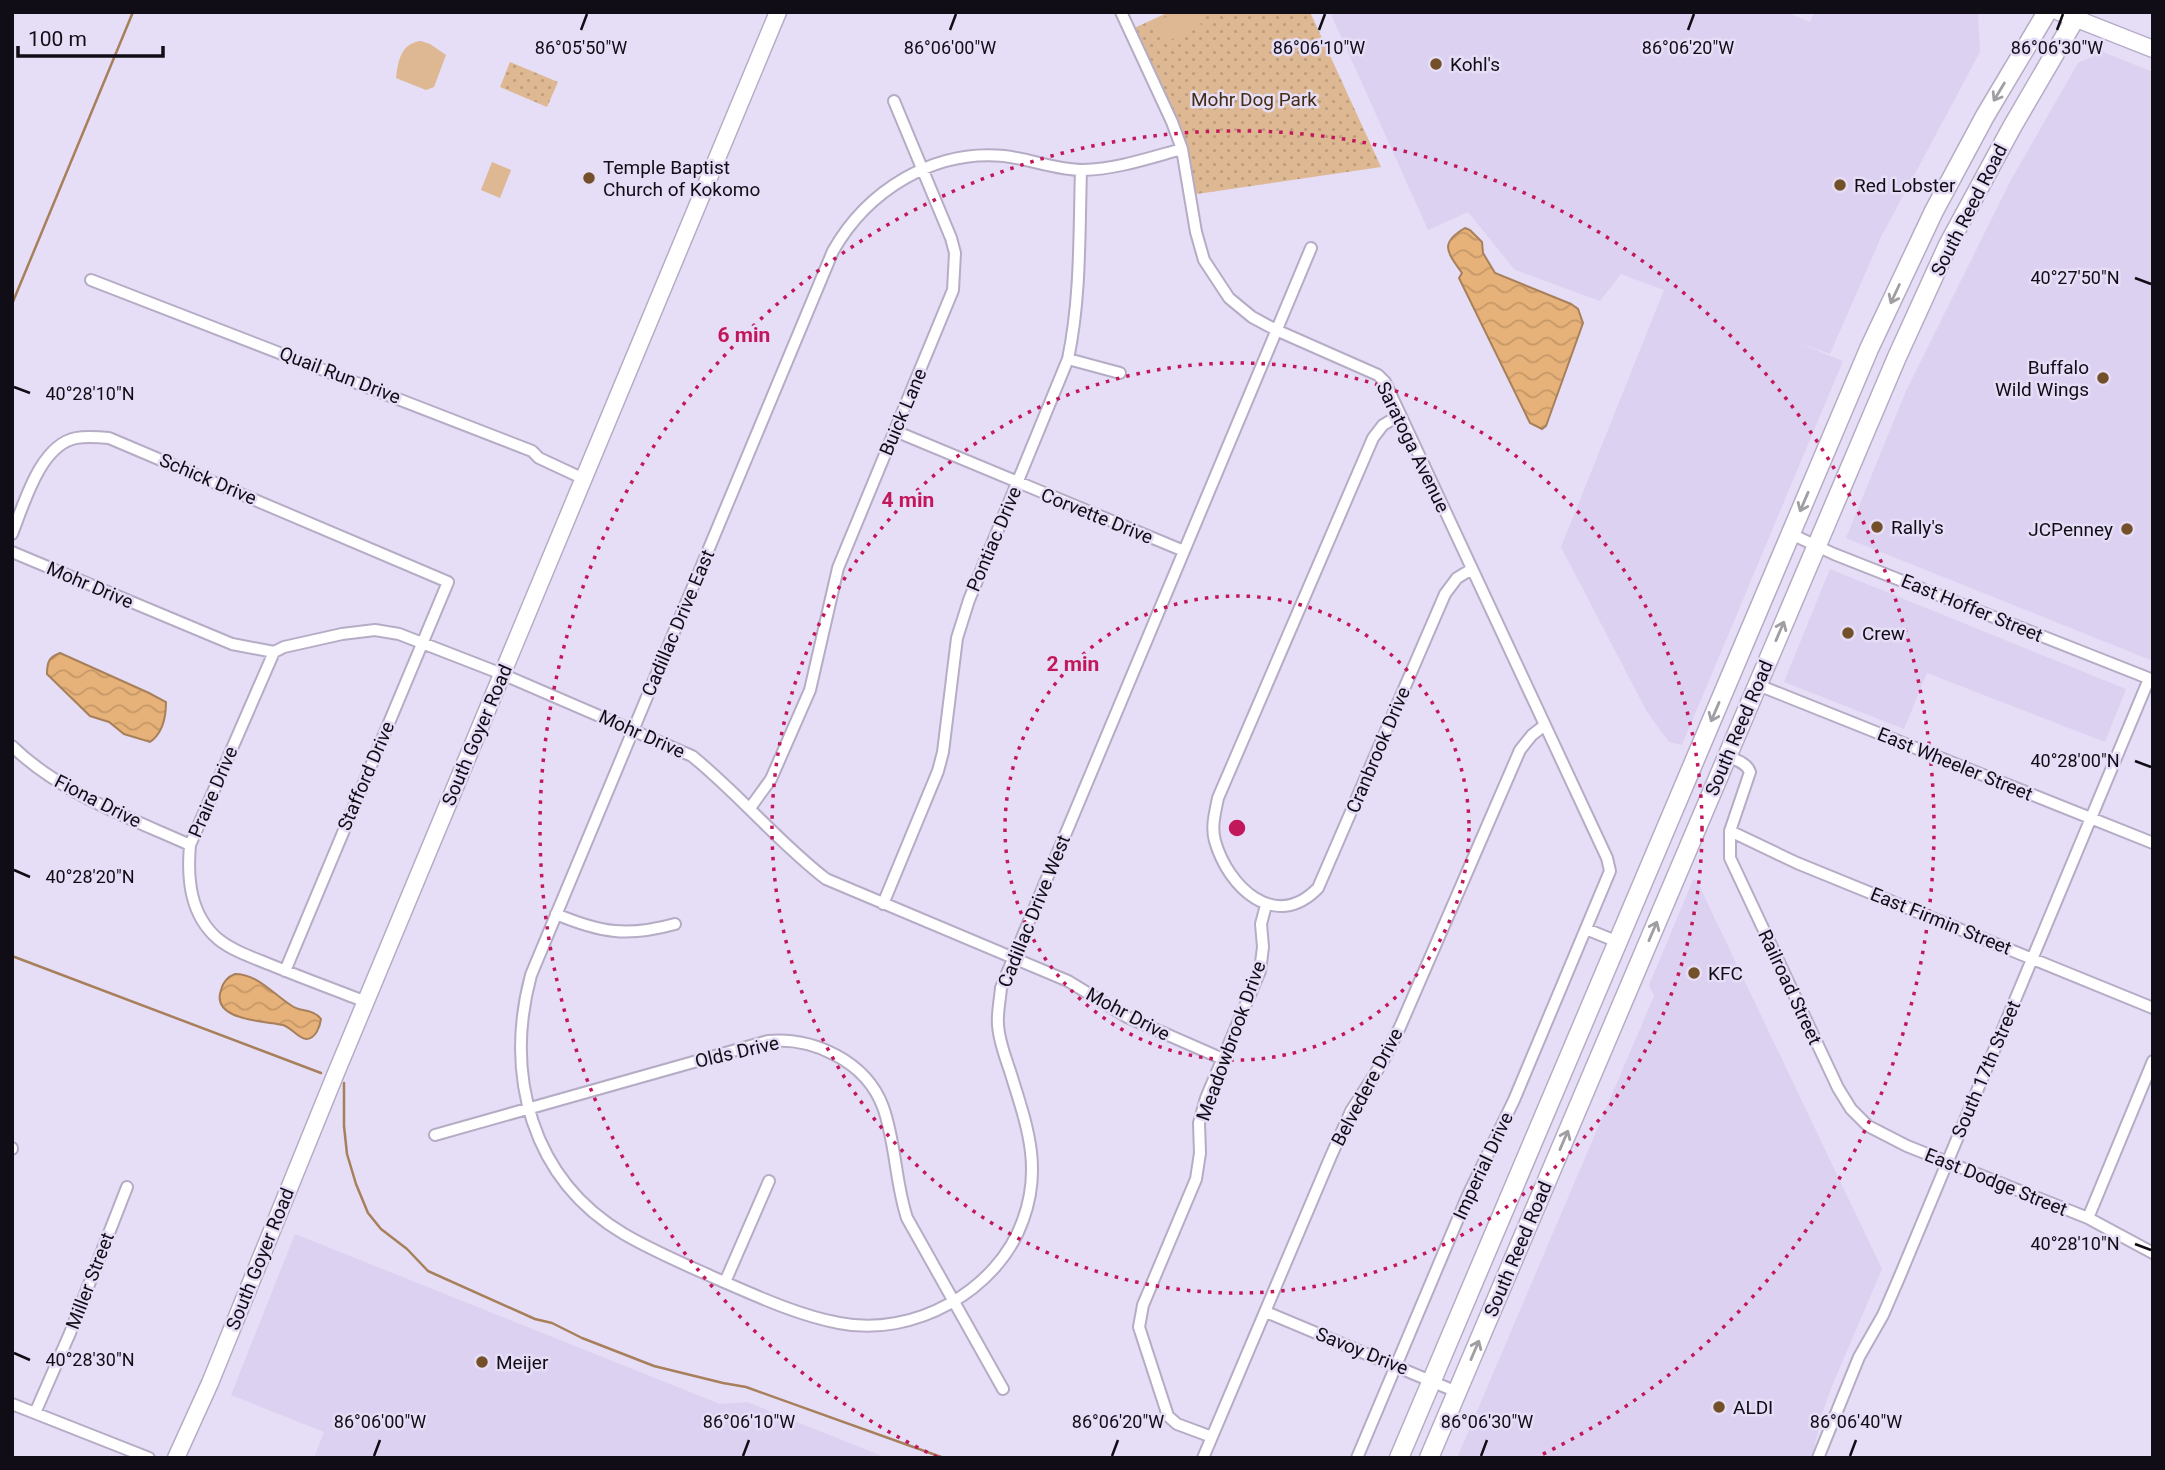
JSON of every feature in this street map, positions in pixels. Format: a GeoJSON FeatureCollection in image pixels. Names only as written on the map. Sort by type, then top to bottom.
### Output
{"type":"FeatureCollection","features":[{"type":"Feature","properties":{"kind":"main road","name":"South Reed Road"},"geometry":{"type":"LineString","coordinates":[[1399,1458],[1869,349],[1934,211],[1985,116],[2047,12]]}},
{"type":"Feature","properties":{"kind":"main road","name":"South Reed Road"},"geometry":{"type":"LineString","coordinates":[[1429,1458],[1896,358],[1948,245],[2071,14]]}},
{"type":"Feature","properties":{"kind":"street","name":"South Goyer Road"},"geometry":{"type":"LineString","coordinates":[[176,1458],[210,1383],[778,12]]}},
{"type":"Feature","properties":{"kind":"street","name":"Saratoga Avenue"},"geometry":{"type":"LineString","coordinates":[[1121,12],[1182,149],[1196,232],[1204,260],[1229,298],[1252,317],[1378,375],[1385,382],[1607,858],[1609,875]]}},
{"type":"Feature","properties":{"kind":"street"},"geometry":{"type":"LineString","coordinates":[[2071,14],[2153,49]]}},
{"type":"Feature","properties":{"kind":"street","name":"Buick Lane"},"geometry":{"type":"LineString","coordinates":[[750,808],[771,779],[810,690],[838,568],[953,290],[956,275],[951,238],[894,101]]}},
{"type":"Feature","properties":{"kind":"street","name":"Cadillac Drive East"},"geometry":{"type":"LineString","coordinates":[[725,1282],[622,1233],[591,1209],[564,1179],[543,1146],[527,1109],[519,1047],[522,1006],[531,975],[833,251],[862,210],[889,187],[922,169],[967,158],[1002,156],[1081,170],[1123,166],[1182,149]]}},
{"type":"Feature","properties":{"kind":"street","name":"Pontiac Drive"},"geometry":{"type":"LineString","coordinates":[[883,904],[938,771],[943,752],[957,638],[969,600],[1068,359],[1076,299],[1081,170]]}},
{"type":"Feature","properties":{"kind":"street","name":"Cadillac Drive West"},"geometry":{"type":"LineString","coordinates":[[725,1282],[808,1315],[841,1324],[887,1324],[917,1318],[955,1302],[984,1280],[1004,1257],[1023,1223],[1030,1196],[1033,1166],[1030,1136],[1002,1047],[998,1023],[1002,988],[1311,248]]}},
{"type":"Feature","properties":{"kind":"street","name":"Quail Run Drive"},"geometry":{"type":"LineString","coordinates":[[91,280],[431,410],[532,451],[539,458],[584,479]]}},
{"type":"Feature","properties":{"kind":"street"},"geometry":{"type":"LineString","coordinates":[[1068,359],[1120,373]]}},
{"type":"Feature","properties":{"kind":"street"},"geometry":{"type":"LineString","coordinates":[[1266,905],[1249,895],[1223,860],[1215,839],[1213,820],[1218,798],[1373,438],[1383,425],[1400,415]]}},
{"type":"Feature","properties":{"kind":"street","name":"Corvette Drive"},"geometry":{"type":"LineString","coordinates":[[895,431],[1184,551]]}},
{"type":"Feature","properties":{"kind":"street","name":"Schick Drive"},"geometry":{"type":"LineString","coordinates":[[12,534],[42,463],[73,438],[109,438],[448,582]]}},
{"type":"Feature","properties":{"kind":"street","name":"East Hoffer Street"},"geometry":{"type":"LineString","coordinates":[[1791,534],[1816,547],[2151,680]]}},
{"type":"Feature","properties":{"kind":"street","name":"Mohr Drive"},"geometry":{"type":"LineString","coordinates":[[12,552],[232,644],[274,652],[284,647],[342,634],[375,630],[399,634],[502,674],[692,756],[718,777],[803,861],[826,879],[1068,981],[1127,1017],[1223,1059]]}},
{"type":"Feature","properties":{"kind":"street","name":"Cranbrook Drive"},"geometry":{"type":"LineString","coordinates":[[1266,905],[1273,907],[1297,904],[1318,888],[1445,594],[1457,578],[1472,569]]}},
{"type":"Feature","properties":{"kind":"street","name":"Stafford Drive"},"geometry":{"type":"LineString","coordinates":[[285,971],[448,582]]}},
{"type":"Feature","properties":{"kind":"street","name":"Praire Drive"},"geometry":{"type":"LineString","coordinates":[[274,652],[190,845],[188,871],[191,894],[202,919],[218,939],[241,953],[366,1002]]}},
{"type":"Feature","properties":{"kind":"street","name":"South 17th Street"},"geometry":{"type":"LineString","coordinates":[[1818,1458],[1859,1357],[1882,1315],[2151,680]]}},
{"type":"Feature","properties":{"kind":"street","name":"East Wheeler Street"},"geometry":{"type":"LineString","coordinates":[[1758,685],[2153,843]]}},
{"type":"Feature","properties":{"kind":"street","name":"Belvedere Drive"},"geometry":{"type":"LineString","coordinates":[[1203,1458],[1331,1156],[1352,1111],[1382,1063],[1400,1027],[1520,750],[1532,735],[1545,725]]}},
{"type":"Feature","properties":{"kind":"street","name":"Fiona Drive"},"geometry":{"type":"LineString","coordinates":[[12,746],[49,777],[190,845]]}},
{"type":"Feature","properties":{"kind":"street"},"geometry":{"type":"LineString","coordinates":[[1727,756],[1743,763],[1750,772],[1730,831]]}},
{"type":"Feature","properties":{"kind":"street","name":"East Firmin Street"},"geometry":{"type":"LineString","coordinates":[[1730,831],[1797,863],[2153,1008]]}},
{"type":"Feature","properties":{"kind":"street","name":"Railroad Street"},"geometry":{"type":"LineString","coordinates":[[1730,831],[1730,858],[1805,1021],[1838,1088],[1852,1109],[1875,1130]]}},
{"type":"Feature","properties":{"kind":"street","name":"Imperial Drive"},"geometry":{"type":"LineString","coordinates":[[1357,1458],[1468,1195],[1514,1100],[1609,875]]}},
{"type":"Feature","properties":{"kind":"street","name":"Meadowbrook Drive"},"geometry":{"type":"LineString","coordinates":[[1212,1437],[1177,1424],[1168,1416],[1139,1320],[1196,1179],[1200,1153],[1199,1123],[1259,971],[1263,947],[1261,924],[1266,905]]}},
{"type":"Feature","properties":{"kind":"street"},"geometry":{"type":"LineString","coordinates":[[556,914],[619,933],[649,931],[675,924]]}},
{"type":"Feature","properties":{"kind":"street"},"geometry":{"type":"LineString","coordinates":[[1586,929],[1618,942]]}},
{"type":"Feature","properties":{"kind":"street","name":"Olds Drive"},"geometry":{"type":"LineString","coordinates":[[435,1135],[768,1041],[784,1040],[814,1045],[836,1054],[868,1083],[882,1104],[893,1144],[901,1201],[907,1218],[1003,1389]]}},
{"type":"Feature","properties":{"kind":"street"},"geometry":{"type":"LineString","coordinates":[[2088,1218],[2153,1061]]}},
{"type":"Feature","properties":{"kind":"street","name":"East Dodge Street"},"geometry":{"type":"LineString","coordinates":[[1875,1130],[1907,1146],[2088,1218],[2153,1254]]}},
{"type":"Feature","properties":{"kind":"street"},"geometry":{"type":"LineString","coordinates":[[725,1282],[769,1181]]}},
{"type":"Feature","properties":{"kind":"street","name":"Miller Street"},"geometry":{"type":"LineString","coordinates":[[35,1413],[70,1333],[127,1187]]}},
{"type":"Feature","properties":{"kind":"street","name":"Savoy Drive"},"geometry":{"type":"LineString","coordinates":[[1266,1312],[1457,1392]]}},
{"type":"Feature","properties":{"kind":"street"},"geometry":{"type":"LineString","coordinates":[[12,1404],[149,1458]]}},
{"type":"Feature","properties":{"kind":"shaded area"},"geometry":{"type":"Polygon","coordinates":[[[1330,12],[1786,12],[1810,22],[1814,12],[1978,12],[1980,52],[1882,235],[1830,354],[1796,342],[1843,361],[1682,745],[1669,742],[1647,712],[1561,547],[1664,290],[1621,274],[1600,301],[1515,270],[1468,212],[1428,230],[1330,12]]]}},
{"type":"Feature","properties":{"kind":"shaded area"},"geometry":{"type":"Polygon","coordinates":[[[2103,52],[2153,72],[2153,661],[1846,538],[1906,391],[2011,180],[2078,63],[2103,52]]]}},
{"type":"Feature","properties":{"kind":"shaded area"},"geometry":{"type":"Polygon","coordinates":[[[1830,569],[2126,689],[2105,742],[1927,673],[1904,729],[1784,682],[1830,569]]]}},
{"type":"Feature","properties":{"kind":"shaded area"},"geometry":{"type":"Polygon","coordinates":[[[1696,879],[1882,1269],[1832,1386],[1822,1414],[1812,1458],[1457,1458],[1654,996],[1649,985],[1693,880],[1696,879]]]}},
{"type":"Feature","properties":{"kind":"shaded area"},"geometry":{"type":"Polygon","coordinates":[[[295,1234],[720,1404],[747,1402],[887,1458],[314,1458],[324,1432],[231,1395],[295,1234]]]}},
{"type":"Feature","properties":{"kind":"green space","name":"Mohr Dog Park"},"geometry":{"type":"Polygon","coordinates":[[[1169,12],[1310,12],[1381,167],[1190,195],[1182,149],[1130,30],[1169,12]]]}},
{"type":"Feature","properties":{"kind":"green space"},"geometry":{"type":"Polygon","coordinates":[[[1176,12],[1195,12],[1202,27],[1165,42],[1156,22],[1176,12]]]}},
{"type":"Feature","properties":{"kind":"green space"},"geometry":{"type":"Polygon","coordinates":[[[421,41],[446,55],[434,87],[426,90],[396,78],[405,49],[414,42],[421,41]]]}},
{"type":"Feature","properties":{"kind":"green space"},"geometry":{"type":"Polygon","coordinates":[[[510,62],[558,82],[547,107],[500,87],[510,62]]]}},
{"type":"Feature","properties":{"kind":"green space"},"geometry":{"type":"Polygon","coordinates":[[[492,162],[511,170],[500,198],[481,190],[492,162]]]}},
{"type":"Feature","properties":{"kind":"water"},"geometry":{"type":"Polygon","coordinates":[[[1465,228],[1482,242],[1483,253],[1495,273],[1578,309],[1583,323],[1546,426],[1542,429],[1530,423],[1459,278],[1462,273],[1448,248],[1451,238],[1465,228]]]}},
{"type":"Feature","properties":{"kind":"water"},"geometry":{"type":"Polygon","coordinates":[[[60,653],[166,702],[163,724],[158,734],[150,742],[124,734],[109,722],[90,716],[47,674],[49,660],[60,653]]]}},
{"type":"Feature","properties":{"kind":"water"},"geometry":{"type":"Polygon","coordinates":[[[235,974],[251,977],[292,1006],[318,1016],[321,1019],[315,1035],[306,1039],[283,1025],[231,1014],[220,1000],[224,982],[235,974]]]}},
{"type":"Feature","properties":{"kind":"waterway"},"geometry":{"type":"LineString","coordinates":[[12,304],[133,12]]}},
{"type":"Feature","properties":{"kind":"waterway"},"geometry":{"type":"LineString","coordinates":[[12,956],[321,1073]]}},
{"type":"Feature","properties":{"kind":"waterway"},"geometry":{"type":"LineString","coordinates":[[344,1083],[347,1154],[368,1213],[381,1229],[407,1249],[428,1271],[535,1319],[552,1323],[582,1338],[654,1366],[746,1387],[944,1458]]}},
{"type":"Feature","properties":{"kind":"place","name":"Kohl's"},"geometry":{"type":"Point","coordinates":[1436,64]}},
{"type":"Feature","properties":{"kind":"place","name":"Temple Baptist Church of Kokomo"},"geometry":{"type":"Point","coordinates":[589,178]}},
{"type":"Feature","properties":{"kind":"place","name":"Red Lobster"},"geometry":{"type":"Point","coordinates":[1840,185]}},
{"type":"Feature","properties":{"kind":"place","name":"Buffalo Wild Wings"},"geometry":{"type":"Point","coordinates":[2103,378]}},
{"type":"Feature","properties":{"kind":"place","name":"Rally's"},"geometry":{"type":"Point","coordinates":[1877,527]}},
{"type":"Feature","properties":{"kind":"place","name":"JCPenney"},"geometry":{"type":"Point","coordinates":[2127,529]}},
{"type":"Feature","properties":{"kind":"place","name":"Crew"},"geometry":{"type":"Point","coordinates":[1848,633]}},
{"type":"Feature","properties":{"kind":"place","name":"KFC"},"geometry":{"type":"Point","coordinates":[1694,973]}},
{"type":"Feature","properties":{"kind":"place","name":"Meijer"},"geometry":{"type":"Point","coordinates":[482,1362]}},
{"type":"Feature","properties":{"kind":"place","name":"ALDI"},"geometry":{"type":"Point","coordinates":[1719,1407]}}]}
